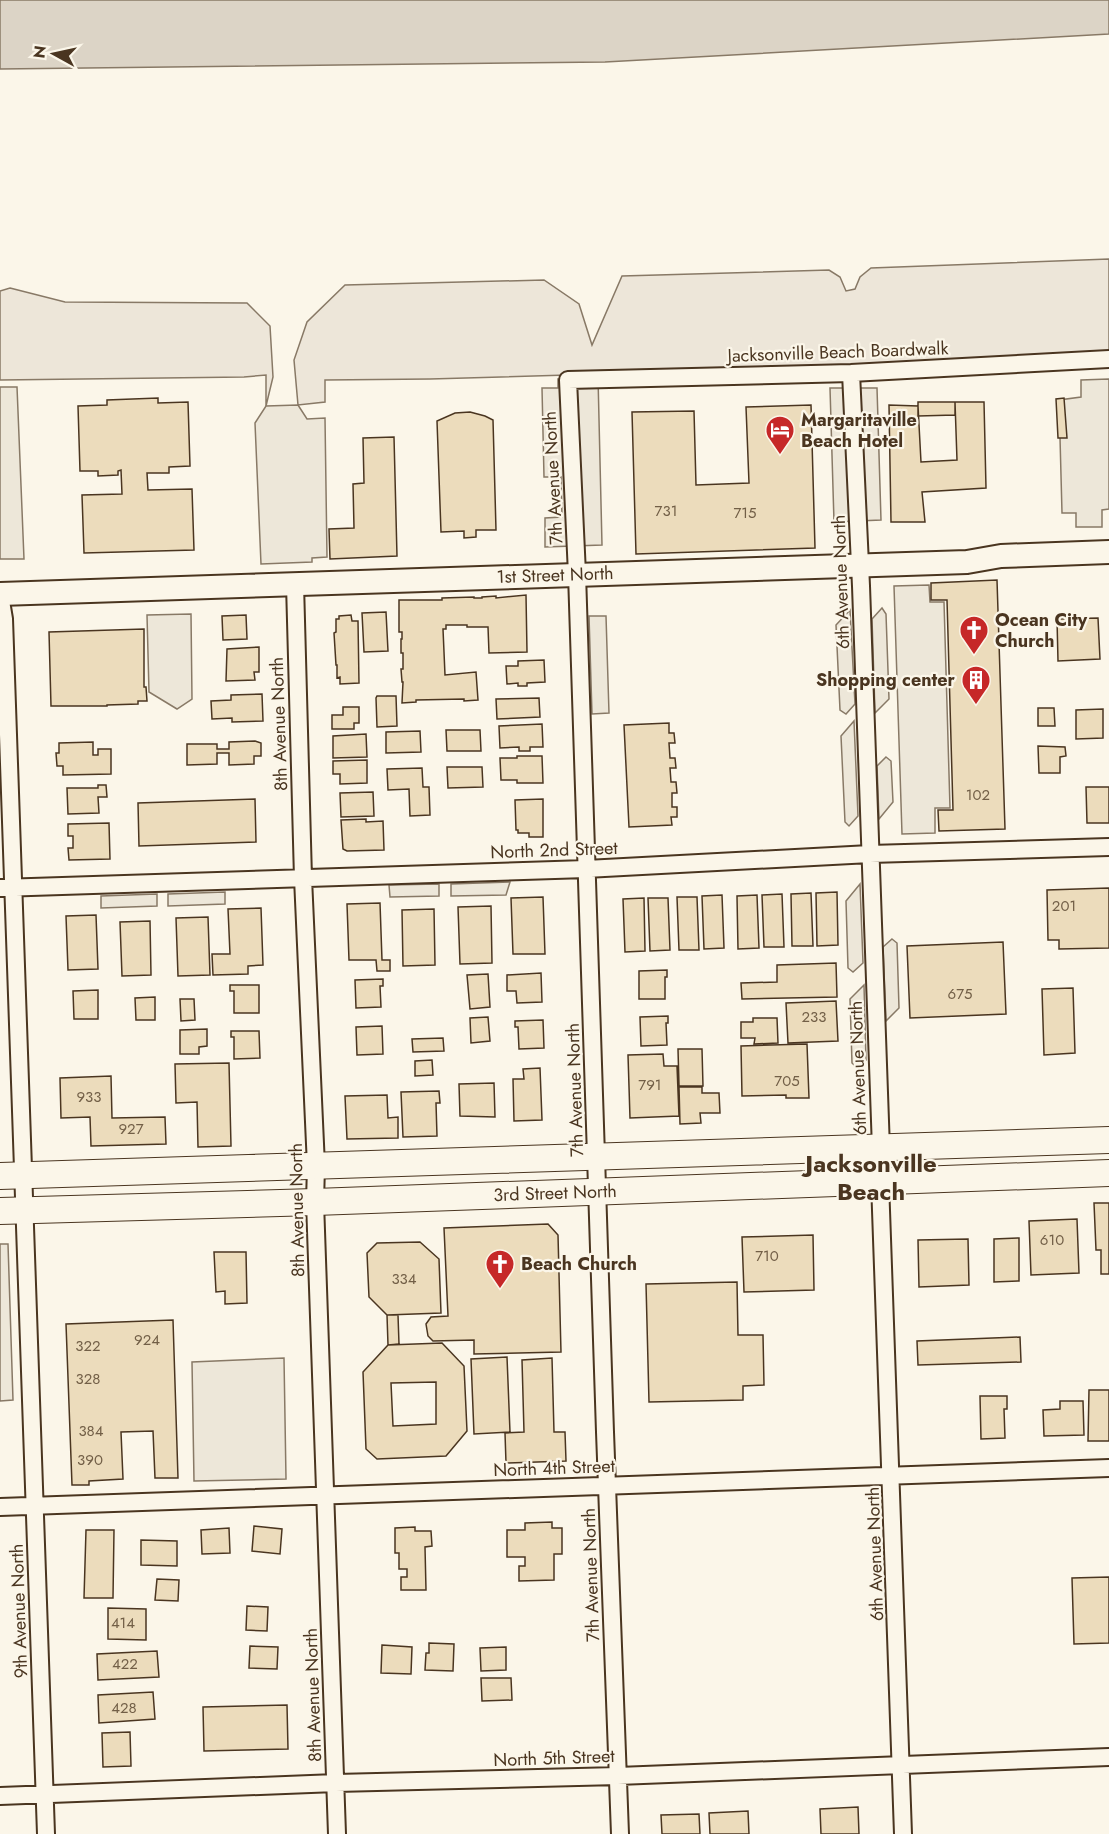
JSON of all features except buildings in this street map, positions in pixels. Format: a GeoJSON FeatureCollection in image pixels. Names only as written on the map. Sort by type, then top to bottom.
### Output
{"type":"FeatureCollection","features":[{"type":"Feature","properties":{"kind":"main road","name":"3rd Street North"},"geometry":{"type":"LineString","coordinates":[[12,1175],[1109,1140]]}},
{"type":"Feature","properties":{"kind":"main road","name":"3rd Street North"},"geometry":{"type":"LineString","coordinates":[[0,1211],[1109,1173]]}},
{"type":"Feature","properties":{"kind":"street","name":"Jacksonville Beach Boardwalk"},"geometry":{"type":"LineString","coordinates":[[568,380],[851,373],[1109,359]]}},
{"type":"Feature","properties":{"kind":"street","name":"6th Avenue North"},"geometry":{"type":"LineString","coordinates":[[851,373],[860,565],[903,1834]]}},
{"type":"Feature","properties":{"kind":"street","name":"7th Avenue North"},"geometry":{"type":"LineString","coordinates":[[568,380],[577,574],[620,1834]]}},
{"type":"Feature","properties":{"kind":"street","name":"1st Street North"},"geometry":{"type":"LineString","coordinates":[[0,594],[967,562],[1001,556],[1109,552]]}},
{"type":"Feature","properties":{"kind":"street","name":"8th Avenue North"},"geometry":{"type":"LineString","coordinates":[[294,584],[303,878],[316,1166],[315,1202],[337,1834]]}},
{"type":"Feature","properties":{"kind":"street","name":"9th Avenue North"},"geometry":{"type":"LineString","coordinates":[[0,594],[4,619],[12,1175],[26,1211],[46,1834]]}},
{"type":"Feature","properties":{"kind":"street","name":"North 2nd Street"},"geometry":{"type":"LineString","coordinates":[[7,888],[586,869],[870,854],[1109,847]]}},
{"type":"Feature","properties":{"kind":"street","name":"North 4th Street"},"geometry":{"type":"LineString","coordinates":[[0,1507],[1109,1468]]}},
{"type":"Feature","properties":{"kind":"street","name":"North 5th Street"},"geometry":{"type":"LineString","coordinates":[[0,1796],[1109,1757]]}},
{"type":"Feature","properties":{"kind":"shaded area"},"geometry":{"type":"Polygon","coordinates":[[[0,0],[1109,0],[1109,34],[605,62],[0,69],[0,0]]]}},
{"type":"Feature","properties":{"kind":"shaded area"},"geometry":{"type":"Polygon","coordinates":[[[1109,259],[1109,359],[430,379],[325,380],[325,402],[298,405],[294,360],[307,322],[345,285],[544,280],[579,304],[592,345],[622,276],[829,270],[840,277],[846,291],[855,289],[860,277],[871,268],[1109,259]]]}},
{"type":"Feature","properties":{"kind":"shaded area"},"geometry":{"type":"Polygon","coordinates":[[[10,288],[65,302],[247,303],[270,326],[273,377],[266,406],[266,375],[0,380],[0,291],[10,288]]]}},
{"type":"Feature","properties":{"kind":"shaded area"},"geometry":{"type":"Polygon","coordinates":[[[598,377],[602,545],[545,547],[545,518],[562,517],[561,477],[544,477],[542,388],[558,388],[558,379],[598,377]]]}},
{"type":"Feature","properties":{"kind":"shaded area"},"geometry":{"type":"Polygon","coordinates":[[[1109,379],[1109,509],[1102,510],[1102,527],[1076,527],[1076,513],[1062,513],[1059,400],[1081,397],[1081,380],[1109,379]]]}},
{"type":"Feature","properties":{"kind":"shaded area"},"geometry":{"type":"Polygon","coordinates":[[[0,387],[17,387],[24,559],[0,559],[0,387]]]}},
{"type":"Feature","properties":{"kind":"shaded area"},"geometry":{"type":"Polygon","coordinates":[[[830,388],[877,388],[881,520],[834,522],[830,388]]]}},
{"type":"Feature","properties":{"kind":"shaded area"},"geometry":{"type":"Polygon","coordinates":[[[298,405],[307,419],[325,418],[327,557],[312,558],[312,562],[261,564],[255,423],[266,406],[298,405]]]}},
{"type":"Feature","properties":{"kind":"shaded area"},"geometry":{"type":"Polygon","coordinates":[[[929,585],[930,602],[944,602],[950,808],[935,808],[935,833],[902,834],[894,586],[929,585]]]}},
{"type":"Feature","properties":{"kind":"shaded area"},"geometry":{"type":"Polygon","coordinates":[[[882,608],[886,614],[889,699],[875,713],[872,619],[882,608]]]}},
{"type":"Feature","properties":{"kind":"shaded area"},"geometry":{"type":"Polygon","coordinates":[[[850,610],[855,704],[846,714],[840,710],[836,625],[850,610]]]}},
{"type":"Feature","properties":{"kind":"shaded area"},"geometry":{"type":"Polygon","coordinates":[[[191,614],[192,699],[177,709],[149,692],[147,615],[191,614]]]}},
{"type":"Feature","properties":{"kind":"shaded area"},"geometry":{"type":"Polygon","coordinates":[[[589,616],[606,616],[609,713],[592,714],[589,616]]]}},
{"type":"Feature","properties":{"kind":"shaded area"},"geometry":{"type":"Polygon","coordinates":[[[854,721],[858,816],[849,826],[845,822],[841,736],[854,721]]]}},
{"type":"Feature","properties":{"kind":"shaded area"},"geometry":{"type":"Polygon","coordinates":[[[886,757],[891,761],[893,802],[879,819],[877,766],[886,757]]]}},
{"type":"Feature","properties":{"kind":"shaded area"},"geometry":{"type":"Polygon","coordinates":[[[510,882],[506,895],[451,896],[451,884],[510,882]]]}},
{"type":"Feature","properties":{"kind":"shaded area"},"geometry":{"type":"Polygon","coordinates":[[[439,884],[439,896],[390,897],[389,885],[439,884]]]}},
{"type":"Feature","properties":{"kind":"shaded area"},"geometry":{"type":"Polygon","coordinates":[[[860,884],[863,963],[853,972],[848,968],[846,901],[860,884]]]}},
{"type":"Feature","properties":{"kind":"shaded area"},"geometry":{"type":"Polygon","coordinates":[[[225,892],[225,904],[168,906],[168,894],[225,892]]]}},
{"type":"Feature","properties":{"kind":"shaded area"},"geometry":{"type":"Polygon","coordinates":[[[157,894],[157,906],[101,908],[101,896],[157,894]]]}},
{"type":"Feature","properties":{"kind":"shaded area"},"geometry":{"type":"Polygon","coordinates":[[[892,939],[897,943],[899,1008],[886,1021],[883,947],[892,939]]]}},
{"type":"Feature","properties":{"kind":"shaded area"},"geometry":{"type":"Polygon","coordinates":[[[864,985],[866,1060],[858,1069],[852,1063],[850,999],[864,985]]]}},
{"type":"Feature","properties":{"kind":"shaded area"},"geometry":{"type":"Polygon","coordinates":[[[0,1244],[8,1244],[13,1400],[0,1401],[0,1244]]]}},
{"type":"Feature","properties":{"kind":"shaded area"},"geometry":{"type":"Polygon","coordinates":[[[284,1358],[286,1479],[194,1481],[192,1362],[284,1358]]]}},
{"type":"Feature","properties":{"kind":"place","name":"Margaritaville Beach Hotel"},"geometry":{"type":"Point","coordinates":[780,456]}},
{"type":"Feature","properties":{"kind":"place","name":"Ocean City Church"},"geometry":{"type":"Point","coordinates":[974,656]}},
{"type":"Feature","properties":{"kind":"place","name":"Shopping center"},"geometry":{"type":"Point","coordinates":[976,706]}},
{"type":"Feature","properties":{"kind":"place","name":"Beach Church"},"geometry":{"type":"Point","coordinates":[500,1290]}},
{"type":"Feature","properties":{"kind":"district","name":"Jacksonville Beach"},"geometry":{"type":"Point","coordinates":[871,1177]}}]}
